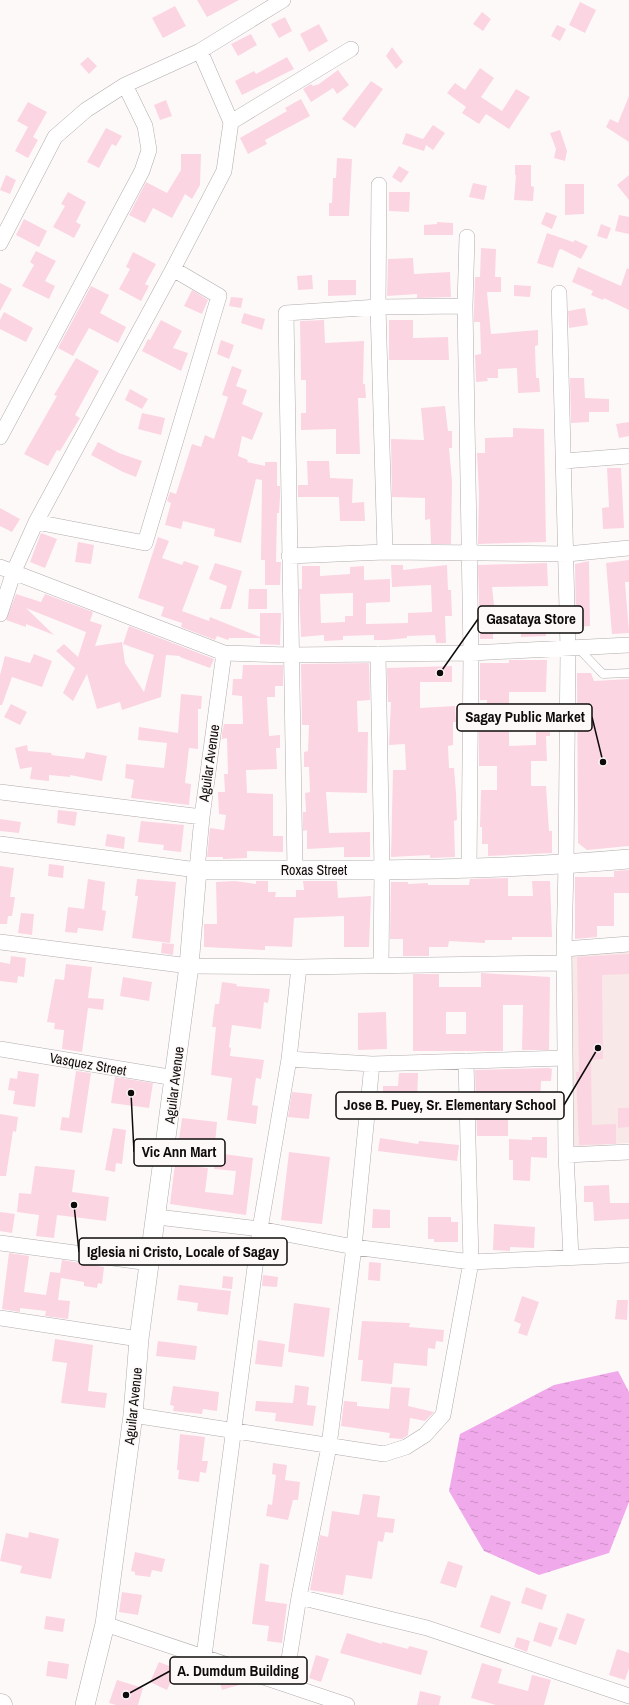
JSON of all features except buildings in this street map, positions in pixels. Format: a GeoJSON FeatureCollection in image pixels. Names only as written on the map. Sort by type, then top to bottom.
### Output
{"type":"FeatureCollection","features":[{"type":"Feature","properties":{"kind":"street"},"geometry":{"type":"LineString","coordinates":[[0,243],[55,137],[86,110],[125,85],[200,51],[283,0]]}},
{"type":"Feature","properties":{"kind":"street"},"geometry":{"type":"LineString","coordinates":[[231,122],[352,49]]}},
{"type":"Feature","properties":{"kind":"street"},"geometry":{"type":"LineString","coordinates":[[0,614],[7,569],[36,522],[173,269],[224,171],[231,122],[200,51]]}},
{"type":"Feature","properties":{"kind":"street"},"geometry":{"type":"LineString","coordinates":[[0,437],[142,170],[149,150],[145,126],[125,85]]}},
{"type":"Feature","properties":{"kind":"street"},"geometry":{"type":"LineString","coordinates":[[379,185],[378,307],[384,552]]}},
{"type":"Feature","properties":{"kind":"street"},"geometry":{"type":"LineString","coordinates":[[467,237],[465,306],[471,653],[469,869]]}},
{"type":"Feature","properties":{"kind":"street"},"geometry":{"type":"LineString","coordinates":[[36,522],[145,543],[219,296],[173,269]]}},
{"type":"Feature","properties":{"kind":"street"},"geometry":{"type":"LineString","coordinates":[[559,293],[567,554],[572,648],[564,956],[566,1155],[570,1257]]}},
{"type":"Feature","properties":{"kind":"street"},"geometry":{"type":"LineString","coordinates":[[295,870],[290,655],[286,313],[378,307],[465,306]]}},
{"type":"Feature","properties":{"kind":"street"},"geometry":{"type":"LineString","coordinates":[[564,461],[629,456]]}},
{"type":"Feature","properties":{"kind":"street"},"geometry":{"type":"LineString","coordinates":[[289,556],[384,552],[567,554],[629,548]]}},
{"type":"Feature","properties":{"kind":"street"},"geometry":{"type":"LineString","coordinates":[[7,569],[224,653],[290,655],[471,653],[629,645]]}},
{"type":"Feature","properties":{"kind":"street","name":"Aguilar Avenue"},"geometry":{"type":"LineString","coordinates":[[85,1705],[105,1624],[133,1415],[139,1339],[157,1217],[189,966],[202,817],[224,653]]}},
{"type":"Feature","properties":{"kind":"street"},"geometry":{"type":"LineString","coordinates":[[378,654],[382,870],[381,966]]}},
{"type":"Feature","properties":{"kind":"street"},"geometry":{"type":"LineString","coordinates":[[0,792],[202,817]]}},
{"type":"Feature","properties":{"kind":"street","name":"Roxas Street"},"geometry":{"type":"LineString","coordinates":[[0,844],[197,870],[469,869],[566,865],[629,859]]}},
{"type":"Feature","properties":{"kind":"street"},"geometry":{"type":"LineString","coordinates":[[0,942],[189,966],[299,967],[381,966],[564,956],[629,944]]}},
{"type":"Feature","properties":{"kind":"street"},"geometry":{"type":"LineString","coordinates":[[204,1656],[235,1430],[260,1229],[289,1059],[299,967]]}},
{"type":"Feature","properties":{"kind":"street","name":"Vasquez Street"},"geometry":{"type":"LineString","coordinates":[[0,1049],[175,1078]]}},
{"type":"Feature","properties":{"kind":"street"},"geometry":{"type":"LineString","coordinates":[[289,1059],[372,1064],[565,1058]]}},
{"type":"Feature","properties":{"kind":"street"},"geometry":{"type":"LineString","coordinates":[[133,1415],[384,1454],[406,1447],[425,1435],[443,1415],[471,1262],[466,1061]]}},
{"type":"Feature","properties":{"kind":"street"},"geometry":{"type":"LineString","coordinates":[[285,1684],[299,1597],[329,1446],[354,1247],[372,1064]]}},
{"type":"Feature","properties":{"kind":"street"},"geometry":{"type":"LineString","coordinates":[[566,1155],[629,1152]]}},
{"type":"Feature","properties":{"kind":"street"},"geometry":{"type":"LineString","coordinates":[[157,1217],[260,1229],[354,1247],[471,1262],[629,1255]]}},
{"type":"Feature","properties":{"kind":"street"},"geometry":{"type":"LineString","coordinates":[[0,1243],[150,1263]]}},
{"type":"Feature","properties":{"kind":"street"},"geometry":{"type":"LineString","coordinates":[[0,1318],[139,1339]]}},
{"type":"Feature","properties":{"kind":"street"},"geometry":{"type":"LineString","coordinates":[[299,1597],[427,1628],[628,1699]]}},
{"type":"Feature","properties":{"kind":"street"},"geometry":{"type":"LineString","coordinates":[[105,1624],[347,1705]]}},
{"type":"Feature","properties":{"kind":"lane"},"geometry":{"type":"LineString","coordinates":[[572,648],[602,674],[629,673]]}},
{"type":"Feature","properties":{"kind":"shaded area"},"geometry":{"type":"Polygon","coordinates":[[[629,949],[629,1143],[567,1147],[567,953],[629,949]]]}},
{"type":"Feature","properties":{"kind":"water"},"geometry":{"type":"Polygon","coordinates":[[[618,1371],[629,1392],[629,1502],[609,1553],[539,1575],[484,1551],[449,1491],[460,1434],[554,1385],[618,1371]]]}},
{"type":"Feature","properties":{"kind":"place","name":"Gasataya Store"},"geometry":{"type":"Point","coordinates":[440,673]}},
{"type":"Feature","properties":{"kind":"place","name":"Sagay Public Market"},"geometry":{"type":"Point","coordinates":[603,762]}},
{"type":"Feature","properties":{"kind":"place","name":"Jose B. Puey, Sr. Elementary School"},"geometry":{"type":"Point","coordinates":[598,1048]}},
{"type":"Feature","properties":{"kind":"place","name":"Vic Ann Mart"},"geometry":{"type":"Point","coordinates":[131,1093]}},
{"type":"Feature","properties":{"kind":"place","name":"Iglesia ni Cristo, Locale of Sagay"},"geometry":{"type":"Point","coordinates":[74,1205]}},
{"type":"Feature","properties":{"kind":"place","name":"A. Dumdum Building"},"geometry":{"type":"Point","coordinates":[126,1695]}}]}
